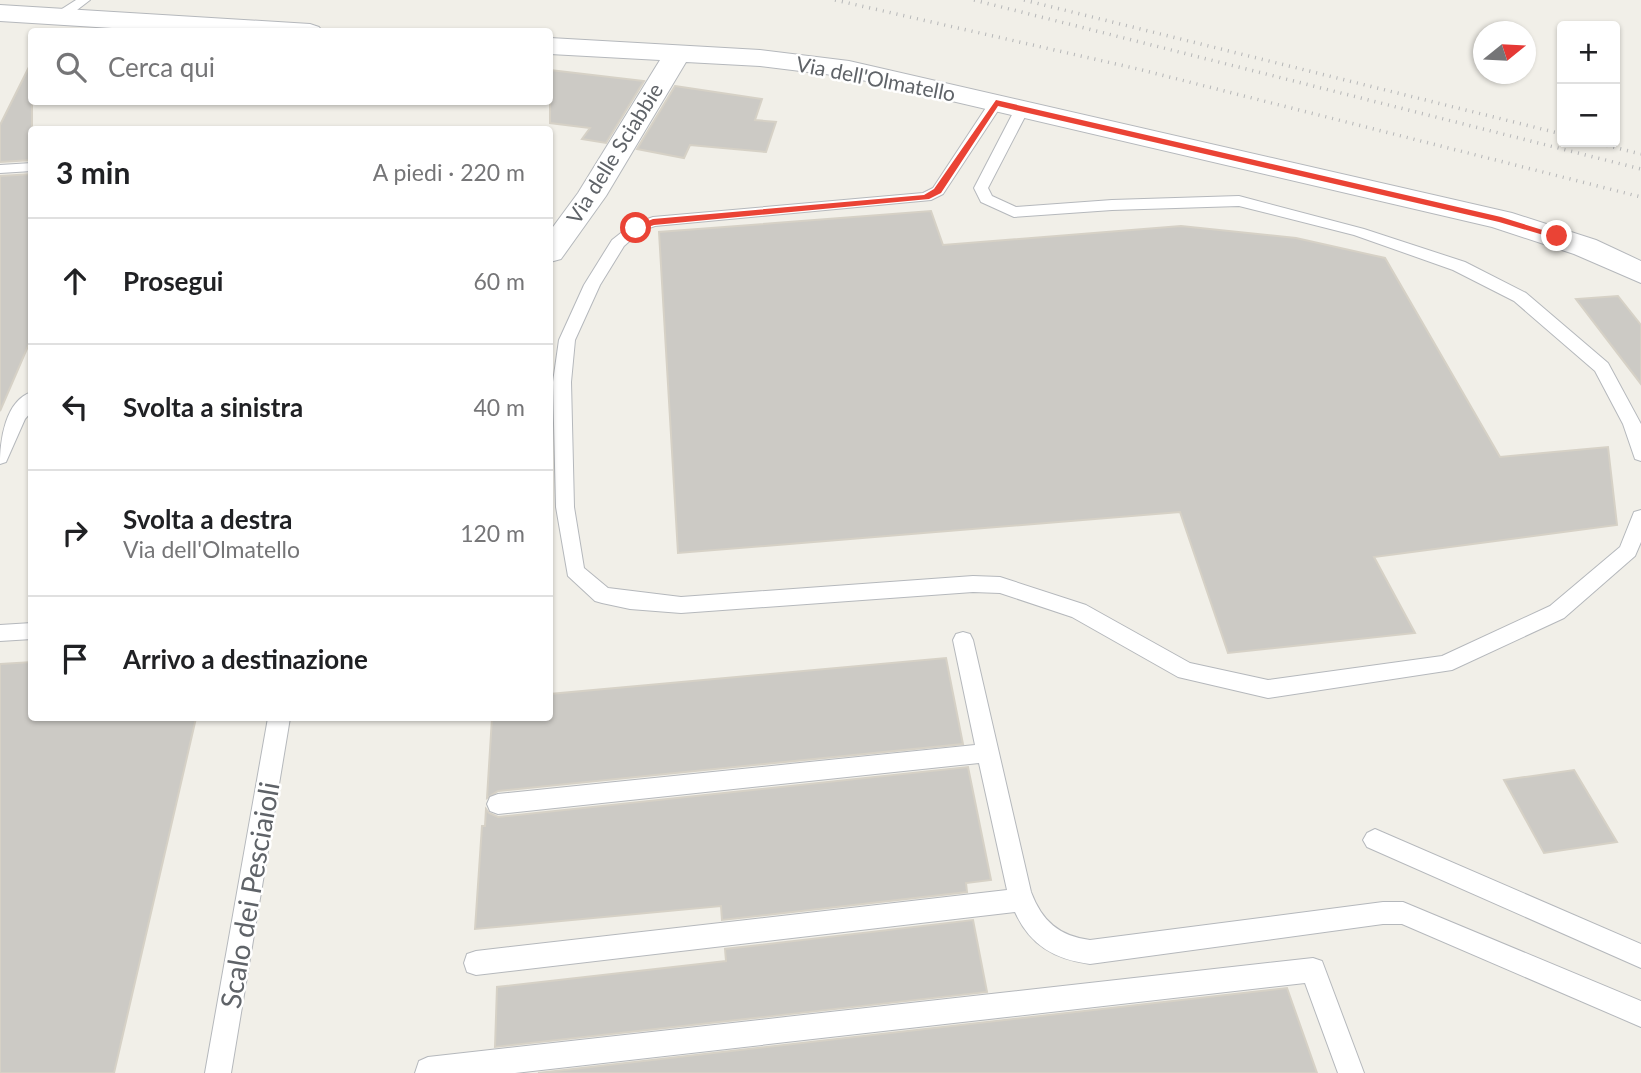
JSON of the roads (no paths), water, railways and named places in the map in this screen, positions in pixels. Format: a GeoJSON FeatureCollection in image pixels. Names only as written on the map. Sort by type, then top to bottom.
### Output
{"type":"FeatureCollection","features":[{"type":"Feature","properties":{"kind":"street"},"geometry":{"type":"LineString","coordinates":[[0,13],[243,28]]}},
{"type":"Feature","properties":{"kind":"street","name":"Via dell'Olmatello"},"geometry":{"type":"LineString","coordinates":[[553,46],[807,61],[1501,220],[1586,247],[1639,270]]}},
{"type":"Feature","properties":{"kind":"street","name":"Via delle Sciabbie"},"geometry":{"type":"LineString","coordinates":[[553,247],[591,196],[678,53]]}},
{"type":"Feature","properties":{"kind":"lane"},"geometry":{"type":"LineString","coordinates":[[59,17],[84,0]]}},
{"type":"Feature","properties":{"kind":"lane"},"geometry":{"type":"LineString","coordinates":[[1009,106],[982,183],[981,188],[986,199],[1014,212],[1112,205],[1238,201],[1359,232],[1459,266],[1520,297],[1602,367],[1632,424],[1641,454]]}},
{"type":"Feature","properties":{"kind":"lane"},"geometry":{"type":"LineString","coordinates":[[1009,106],[938,191],[926,197],[653,222],[636,228],[618,243],[592,285],[567,340],[562,382],[565,507],[575,571],[588,585],[602,595],[629,601],[681,605],[973,584],[1000,585],[1079,611],[1185,671],[1268,689],[1445,664],[1557,612],[1629,551],[1641,517]]}},
{"type":"Feature","properties":{"kind":"lane"},"geometry":{"type":"LineString","coordinates":[[0,169],[28,167]]}},
{"type":"Feature","properties":{"kind":"lane"},"geometry":{"type":"LineString","coordinates":[[0,457],[17,417],[28,403]]}},
{"type":"Feature","properties":{"kind":"lane"},"geometry":{"type":"LineString","coordinates":[[0,633],[28,631]]}},
{"type":"Feature","properties":{"kind":"lane"},"geometry":{"type":"LineString","coordinates":[[962,640],[1021,900],[1026,915],[1058,947],[1090,952],[1383,913],[1404,913],[1641,1014]]}},
{"type":"Feature","properties":{"kind":"lane","name":"Scalo dei Pesciaioli"},"geometry":{"type":"LineString","coordinates":[[218,1073],[278,721]]}},
{"type":"Feature","properties":{"kind":"lane"},"geometry":{"type":"LineString","coordinates":[[498,804],[988,753]]}},
{"type":"Feature","properties":{"kind":"lane"},"geometry":{"type":"LineString","coordinates":[[1375,840],[1641,956]]}},
{"type":"Feature","properties":{"kind":"lane"},"geometry":{"type":"LineString","coordinates":[[476,963],[1021,900]]}},
{"type":"Feature","properties":{"kind":"lane"},"geometry":{"type":"LineString","coordinates":[[428,1073],[428,1070],[1313,970],[1351,1073]]}},
{"type":"Feature","properties":{"kind":"railway"},"geometry":{"type":"LineString","coordinates":[[835,0],[1138,69],[1641,197]]}},
{"type":"Feature","properties":{"kind":"railway"},"geometry":{"type":"LineString","coordinates":[[974,0],[1641,169]]}},
{"type":"Feature","properties":{"kind":"railway"},"geometry":{"type":"LineString","coordinates":[[1024,0],[1557,133]]}},
{"type":"Feature","properties":{"kind":"railway"},"geometry":{"type":"LineString","coordinates":[[1613,147],[1641,154]]}}]}
